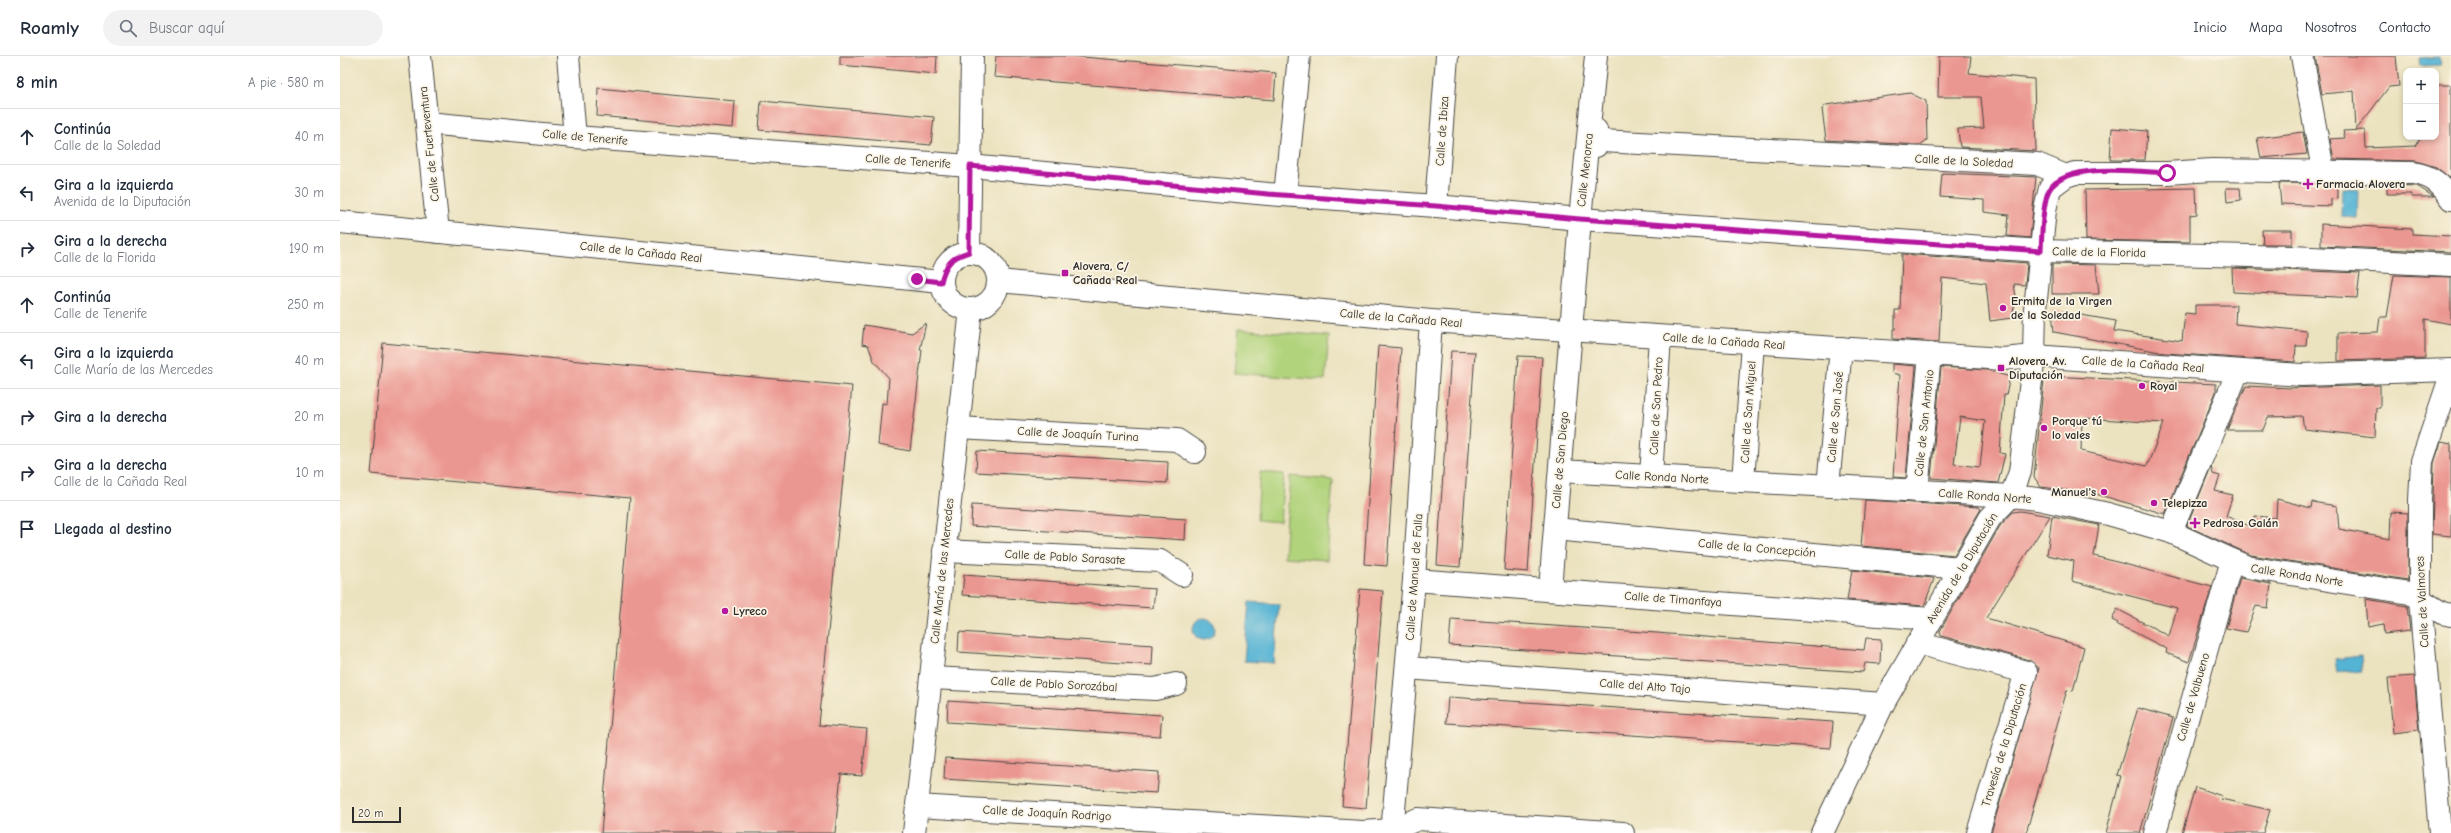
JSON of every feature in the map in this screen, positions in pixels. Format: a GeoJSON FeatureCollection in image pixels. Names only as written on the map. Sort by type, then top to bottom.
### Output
{"type":"FeatureCollection","features":[{"type":"Feature","properties":{"kind":"street","name":"Calle de Fuerteventura"},"geometry":{"type":"LineString","coordinates":[[420,56],[438,232]]}},
{"type":"Feature","properties":{"kind":"street"},"geometry":{"type":"LineString","coordinates":[[568,56],[575,137]]}},
{"type":"Feature","properties":{"kind":"street"},"geometry":{"type":"LineString","coordinates":[[969,252],[972,56]]}},
{"type":"Feature","properties":{"kind":"street"},"geometry":{"type":"LineString","coordinates":[[1285,195],[1299,56]]}},
{"type":"Feature","properties":{"kind":"street","name":"Calle de Ibiza"},"geometry":{"type":"LineString","coordinates":[[1436,206],[1447,56]]}},
{"type":"Feature","properties":{"kind":"street","name":"Calle Menorca"},"geometry":{"type":"LineString","coordinates":[[1570,331],[1580,219],[1592,141],[1596,56]]}},
{"type":"Feature","properties":{"kind":"street"},"geometry":{"type":"LineString","coordinates":[[2302,56],[2323,170]]}},
{"type":"Feature","properties":{"kind":"street","name":"Calle de Tenerife"},"geometry":{"type":"LineString","coordinates":[[427,123],[575,137],[970,166],[1285,195],[1436,206],[1580,219]]}},
{"type":"Feature","properties":{"kind":"street","name":"Calle de la Soledad"},"geometry":{"type":"LineString","coordinates":[[1592,141],[2038,164],[2066,176]]}},
{"type":"Feature","properties":{"kind":"street"},"geometry":{"type":"LineString","coordinates":[[2066,176],[2089,171],[2167,173],[2212,170],[2323,170],[2414,173],[2422,174],[2448,184]]}},
{"type":"Feature","properties":{"kind":"street","name":"Avenida de la Diputación"},"geometry":{"type":"LineString","coordinates":[[1822,833],[1883,704],[1990,518],[2011,496],[2020,472],[2034,356],[2035,309],[2047,195],[2056,183],[2066,176]]}},
{"type":"Feature","properties":{"kind":"street","name":"Calle de la Florida"},"geometry":{"type":"LineString","coordinates":[[1580,219],[2041,251],[2292,257],[2451,265]]}},
{"type":"Feature","properties":{"kind":"street","name":"Calle de la Cañada Real"},"geometry":{"type":"LineString","coordinates":[[340,222],[941,282]]}},
{"type":"Feature","properties":{"kind":"street"},"geometry":{"type":"LineString","coordinates":[[969,252],[980,255],[990,261],[996,270],[998,281],[994,295],[985,305],[971,309],[960,308],[950,302],[944,293],[941,282],[944,267],[955,256],[969,252]]}},
{"type":"Feature","properties":{"kind":"street","name":"Calle de la Cañada Real"},"geometry":{"type":"LineString","coordinates":[[998,281],[1431,321],[2008,359],[2034,356],[2301,375],[2451,370]]}},
{"type":"Feature","properties":{"kind":"street","name":"Calle María de las Mercedes"},"geometry":{"type":"LineString","coordinates":[[914,833],[971,309]]}},
{"type":"Feature","properties":{"kind":"street","name":"Calle de Manuel de Falla"},"geometry":{"type":"LineString","coordinates":[[1392,831],[1414,580],[1431,321]]}},
{"type":"Feature","properties":{"kind":"street","name":"Calle de San Diego"},"geometry":{"type":"LineString","coordinates":[[1550,589],[1570,331]]}},
{"type":"Feature","properties":{"kind":"street","name":"Calle de San Pedro"},"geometry":{"type":"LineString","coordinates":[[1651,476],[1660,337]]}},
{"type":"Feature","properties":{"kind":"street","name":"Calle de San Miguel"},"geometry":{"type":"LineString","coordinates":[[1743,481],[1753,343]]}},
{"type":"Feature","properties":{"kind":"street","name":"Calle de San José"},"geometry":{"type":"LineString","coordinates":[[1828,486],[1841,348]]}},
{"type":"Feature","properties":{"kind":"street","name":"Calle de San Antonio"},"geometry":{"type":"LineString","coordinates":[[1917,491],[1930,354]]}},
{"type":"Feature","properties":{"kind":"street"},"geometry":{"type":"LineString","coordinates":[[2171,532],[2238,371]]}},
{"type":"Feature","properties":{"kind":"street","name":"Calle de Valmores"},"geometry":{"type":"LineString","coordinates":[[2440,833],[2420,599],[2422,461],[2435,429],[2451,376]]}},
{"type":"Feature","properties":{"kind":"street","name":"Calle de Joaquín Turina"},"geometry":{"type":"LineString","coordinates":[[958,428],[1178,440],[1195,452]]}},
{"type":"Feature","properties":{"kind":"street","name":"Calle Ronda Norte"},"geometry":{"type":"LineString","coordinates":[[1560,471],[2011,496],[2038,499],[2108,514],[2171,532],[2247,567],[2410,594],[2442,613],[2451,615]]}},
{"type":"Feature","properties":{"kind":"street","name":"Calle de la Concepción"},"geometry":{"type":"LineString","coordinates":[[1555,529],[1960,568]]}},
{"type":"Feature","properties":{"kind":"street","name":"Calle de Pablo Sarasate"},"geometry":{"type":"LineString","coordinates":[[944,551],[1160,561],[1182,575]]}},
{"type":"Feature","properties":{"kind":"street","name":"Calle de Valbueno"},"geometry":{"type":"LineString","coordinates":[[2155,833],[2232,560]]}},
{"type":"Feature","properties":{"kind":"street","name":"Calle de Timanfaya"},"geometry":{"type":"LineString","coordinates":[[1414,580],[1550,589],[1931,619]]}},
{"type":"Feature","properties":{"kind":"street","name":"Travesía de la Diputación"},"geometry":{"type":"LineString","coordinates":[[1917,643],[2026,672],[1978,833]]}},
{"type":"Feature","properties":{"kind":"street","name":"Calle del Alto Tajo"},"geometry":{"type":"LineString","coordinates":[[1407,668],[1883,704]]}},
{"type":"Feature","properties":{"kind":"street","name":"Calle de Pablo Sorozábal"},"geometry":{"type":"LineString","coordinates":[[931,678],[1155,690],[1176,684]]}},
{"type":"Feature","properties":{"kind":"street","name":"Calle de Joaquín Rodrigo"},"geometry":{"type":"LineString","coordinates":[[917,806],[1363,832],[1392,831],[1418,819],[1623,833]]}},
{"type":"Feature","properties":{"kind":"green space"},"geometry":{"type":"Polygon","coordinates":[[[1238,329],[1329,336],[1325,380],[1234,373],[1238,329]]]}},
{"type":"Feature","properties":{"kind":"green space"},"geometry":{"type":"Polygon","coordinates":[[[1260,472],[1284,474],[1280,522],[1257,520],[1260,472]]]}},
{"type":"Feature","properties":{"kind":"green space"},"geometry":{"type":"Polygon","coordinates":[[[1290,476],[1333,480],[1327,560],[1284,557],[1290,476]]]}},
{"type":"Feature","properties":{"kind":"water"},"geometry":{"type":"Polygon","coordinates":[[[2439,57],[2440,65],[2420,66],[2419,58],[2439,57]]]}},
{"type":"Feature","properties":{"kind":"water"},"geometry":{"type":"Polygon","coordinates":[[[2342,188],[2358,189],[2357,218],[2341,217],[2342,188]]]}},
{"type":"Feature","properties":{"kind":"water"},"geometry":{"type":"Polygon","coordinates":[[[1249,602],[1279,604],[1274,663],[1244,661],[1249,602]]]}},
{"type":"Feature","properties":{"kind":"water"},"geometry":{"type":"Polygon","coordinates":[[[1204,618],[1212,621],[1215,629],[1212,637],[1204,640],[1196,637],[1193,629],[1196,621],[1204,618]]]}},
{"type":"Feature","properties":{"kind":"water"},"geometry":{"type":"Polygon","coordinates":[[[2361,656],[2362,670],[2337,672],[2335,659],[2361,656]]]}},
{"type":"Feature","properties":{"kind":"building"},"geometry":{"type":"Polygon","coordinates":[[[840,56],[937,56],[936,74],[840,65],[840,56]]]}},
{"type":"Feature","properties":{"kind":"building"},"geometry":{"type":"Polygon","coordinates":[[[996,56],[1070,56],[1276,73],[1274,100],[994,77],[996,56]]]}},
{"type":"Feature","properties":{"kind":"building"},"geometry":{"type":"Polygon","coordinates":[[[1939,56],[1971,56],[1969,73],[2034,79],[2036,151],[1960,147],[1958,129],[1984,128],[1981,97],[1938,97],[1939,56]]]}},
{"type":"Feature","properties":{"kind":"building"},"geometry":{"type":"Polygon","coordinates":[[[2315,56],[2396,56],[2399,86],[2389,87],[2356,130],[2354,91],[2322,94],[2315,56]]]}},
{"type":"Feature","properties":{"kind":"building"},"geometry":{"type":"Polygon","coordinates":[[[2439,85],[2451,85],[2451,179],[2436,167],[2416,161],[2334,159],[2330,139],[2345,138],[2343,131],[2365,130],[2366,148],[2415,146],[2419,140],[2439,140],[2439,85]]]}},
{"type":"Feature","properties":{"kind":"building"},"geometry":{"type":"Polygon","coordinates":[[[598,88],[735,101],[733,128],[597,116],[598,88]]]}},
{"type":"Feature","properties":{"kind":"building"},"geometry":{"type":"Polygon","coordinates":[[[1910,93],[1926,101],[1927,140],[1920,145],[1826,140],[1822,109],[1826,105],[1910,93]]]}},
{"type":"Feature","properties":{"kind":"building"},"geometry":{"type":"Polygon","coordinates":[[[761,101],[934,117],[931,145],[759,130],[761,101]]]}},
{"type":"Feature","properties":{"kind":"building"},"geometry":{"type":"Polygon","coordinates":[[[2112,128],[2147,131],[2145,160],[2110,160],[2112,128]]]}},
{"type":"Feature","properties":{"kind":"building"},"geometry":{"type":"Polygon","coordinates":[[[2303,132],[2307,154],[2261,158],[2257,138],[2303,132]]]}},
{"type":"Feature","properties":{"kind":"building"},"geometry":{"type":"Polygon","coordinates":[[[1942,173],[2036,177],[2030,238],[2007,236],[2009,215],[1984,212],[1984,200],[1940,197],[1942,173]]]}},
{"type":"Feature","properties":{"kind":"building"},"geometry":{"type":"Polygon","coordinates":[[[2279,183],[2338,184],[2338,198],[2331,199],[2331,206],[2281,204],[2279,183]]]}},
{"type":"Feature","properties":{"kind":"building"},"geometry":{"type":"Polygon","coordinates":[[[2387,185],[2417,186],[2434,197],[2411,197],[2411,194],[2387,194],[2387,185]]]}},
{"type":"Feature","properties":{"kind":"building"},"geometry":{"type":"Polygon","coordinates":[[[2196,188],[2197,214],[2190,215],[2190,242],[2086,240],[2085,190],[2196,188]]]}},
{"type":"Feature","properties":{"kind":"building"},"geometry":{"type":"Polygon","coordinates":[[[2226,188],[2240,188],[2241,200],[2227,202],[2226,188]]]}},
{"type":"Feature","properties":{"kind":"building"},"geometry":{"type":"Polygon","coordinates":[[[2321,224],[2412,229],[2412,234],[2451,236],[2451,252],[2321,246],[2321,224]]]}},
{"type":"Feature","properties":{"kind":"building"},"geometry":{"type":"Polygon","coordinates":[[[2262,230],[2292,230],[2292,244],[2263,244],[2262,230]]]}},
{"type":"Feature","properties":{"kind":"building"},"geometry":{"type":"Polygon","coordinates":[[[1902,254],[2027,263],[2025,285],[2014,284],[2016,297],[2012,318],[1990,321],[1986,283],[1942,278],[1939,342],[1893,339],[1893,329],[1895,329],[1895,310],[1900,310],[1902,254]]]}},
{"type":"Feature","properties":{"kind":"building"},"geometry":{"type":"Polygon","coordinates":[[[2052,264],[2096,265],[2099,294],[2052,294],[2052,264]]]}},
{"type":"Feature","properties":{"kind":"building"},"geometry":{"type":"Polygon","coordinates":[[[2232,268],[2360,273],[2357,298],[2233,292],[2232,268]]]}},
{"type":"Feature","properties":{"kind":"building"},"geometry":{"type":"Polygon","coordinates":[[[2394,275],[2451,277],[2451,324],[2425,319],[2425,358],[2338,361],[2338,333],[2378,332],[2380,317],[2387,317],[2394,275]]]}},
{"type":"Feature","properties":{"kind":"building"},"geometry":{"type":"Polygon","coordinates":[[[2195,305],[2236,305],[2235,324],[2307,331],[2306,346],[2296,346],[2295,362],[2165,353],[2054,332],[2052,310],[2116,321],[2114,331],[2182,341],[2185,313],[2195,314],[2195,305]]]}},
{"type":"Feature","properties":{"kind":"building"},"geometry":{"type":"Polygon","coordinates":[[[926,323],[920,350],[922,350],[910,451],[878,445],[882,403],[887,404],[889,378],[874,361],[868,345],[862,344],[864,325],[912,333],[926,323]]]}},
{"type":"Feature","properties":{"kind":"building","name":"Lyreco"},"geometry":{"type":"Polygon","coordinates":[[[383,343],[852,386],[819,725],[867,729],[862,776],[841,774],[835,833],[601,833],[630,498],[371,474],[383,343]]]}},
{"type":"Feature","properties":{"kind":"building"},"geometry":{"type":"Polygon","coordinates":[[[1378,346],[1401,348],[1387,566],[1364,564],[1378,346]]]}},
{"type":"Feature","properties":{"kind":"building"},"geometry":{"type":"Polygon","coordinates":[[[1451,351],[1475,352],[1460,567],[1437,565],[1451,351]]]}},
{"type":"Feature","properties":{"kind":"building"},"geometry":{"type":"Polygon","coordinates":[[[1518,356],[1542,357],[1528,572],[1504,570],[1518,356]]]}},
{"type":"Feature","properties":{"kind":"building"},"geometry":{"type":"Polygon","coordinates":[[[1892,364],[1916,366],[1906,478],[1893,477],[1900,375],[1892,373],[1892,364]]]}},
{"type":"Feature","properties":{"kind":"building"},"geometry":{"type":"Polygon","coordinates":[[[1941,367],[1987,370],[2010,377],[2006,395],[2004,395],[2000,453],[2005,454],[1998,483],[1931,478],[1941,367]],[[1960,417],[1954,464],[1980,467],[1985,421],[1960,417]]]}},
{"type":"Feature","properties":{"kind":"building"},"geometry":{"type":"Polygon","coordinates":[[[2048,376],[2216,384],[2216,392],[2165,514],[2096,494],[2041,487],[2034,477],[2044,380],[2048,376]],[[2082,418],[2081,451],[2147,466],[2164,423],[2082,418]]]}},
{"type":"Feature","properties":{"kind":"building"},"geometry":{"type":"Polygon","coordinates":[[[2380,385],[2380,408],[2376,408],[2375,437],[2304,429],[2302,416],[2268,417],[2263,430],[2227,430],[2246,386],[2291,388],[2380,385]]]}},
{"type":"Feature","properties":{"kind":"building"},"geometry":{"type":"Polygon","coordinates":[[[2441,442],[2451,444],[2451,536],[2432,534],[2434,463],[2441,442]]]}},
{"type":"Feature","properties":{"kind":"building"},"geometry":{"type":"Polygon","coordinates":[[[977,451],[1168,462],[1167,483],[976,472],[977,451]]]}},
{"type":"Feature","properties":{"kind":"building"},"geometry":{"type":"Polygon","coordinates":[[[2211,467],[2213,474],[2220,476],[2215,491],[2233,495],[2226,516],[2254,528],[2255,516],[2276,518],[2277,499],[2311,508],[2312,502],[2337,506],[2339,529],[2390,539],[2391,512],[2408,513],[2408,580],[2251,555],[2187,526],[2211,467]]]}},
{"type":"Feature","properties":{"kind":"building"},"geometry":{"type":"Polygon","coordinates":[[[1865,500],[1978,507],[1981,509],[1954,555],[1861,546],[1865,500]]]}},
{"type":"Feature","properties":{"kind":"building"},"geometry":{"type":"Polygon","coordinates":[[[972,505],[1186,519],[1185,540],[971,526],[972,505]]]}},
{"type":"Feature","properties":{"kind":"building"},"geometry":{"type":"Polygon","coordinates":[[[2020,511],[2050,516],[1986,618],[2084,647],[2073,691],[2067,690],[2026,833],[1991,833],[2039,668],[2029,660],[1941,636],[1940,631],[2000,526],[2013,512],[2020,511]]]}},
{"type":"Feature","properties":{"kind":"building"},"geometry":{"type":"Polygon","coordinates":[[[2052,516],[2099,525],[2094,556],[2212,587],[2189,662],[2166,653],[2167,649],[2117,625],[2118,623],[2112,620],[2117,609],[2169,636],[2177,608],[2072,581],[2074,561],[2047,555],[2052,516]]]}},
{"type":"Feature","properties":{"kind":"building"},"geometry":{"type":"Polygon","coordinates":[[[1852,570],[1934,579],[1924,606],[1847,600],[1852,570]]]}},
{"type":"Feature","properties":{"kind":"building"},"geometry":{"type":"Polygon","coordinates":[[[964,575],[1155,589],[1153,608],[962,595],[964,575]]]}},
{"type":"Feature","properties":{"kind":"building"},"geometry":{"type":"Polygon","coordinates":[[[2240,578],[2271,584],[2268,608],[2256,606],[2246,632],[2226,628],[2240,578]]]}},
{"type":"Feature","properties":{"kind":"building"},"geometry":{"type":"Polygon","coordinates":[[[1360,589],[1383,591],[1366,808],[1342,806],[1360,589]]]}},
{"type":"Feature","properties":{"kind":"building"},"geometry":{"type":"Polygon","coordinates":[[[2366,599],[2407,606],[2410,631],[2384,634],[2383,624],[2368,627],[2366,599]]]}},
{"type":"Feature","properties":{"kind":"building"},"geometry":{"type":"Polygon","coordinates":[[[1451,619],[1657,633],[1864,650],[1866,638],[1881,639],[1880,664],[1865,663],[1863,672],[1449,645],[1451,619]]]}},
{"type":"Feature","properties":{"kind":"building"},"geometry":{"type":"Polygon","coordinates":[[[959,632],[1153,645],[1152,665],[958,652],[959,632]]]}},
{"type":"Feature","properties":{"kind":"building"},"geometry":{"type":"Polygon","coordinates":[[[2414,676],[2419,730],[2393,733],[2388,678],[2414,676]]]}},
{"type":"Feature","properties":{"kind":"building"},"geometry":{"type":"Polygon","coordinates":[[[1448,697],[1833,722],[1831,748],[1446,723],[1448,697]]]}},
{"type":"Feature","properties":{"kind":"building"},"geometry":{"type":"Polygon","coordinates":[[[948,701],[1162,715],[1160,736],[947,722],[948,701]]]}},
{"type":"Feature","properties":{"kind":"building"},"geometry":{"type":"Polygon","coordinates":[[[2138,708],[2173,718],[2140,833],[2106,833],[2121,776],[2117,775],[2138,708]]]}},
{"type":"Feature","properties":{"kind":"building"},"geometry":{"type":"Polygon","coordinates":[[[945,758],[1159,772],[1157,793],[944,779],[945,758]]]}},
{"type":"Feature","properties":{"kind":"building"},"geometry":{"type":"Polygon","coordinates":[[[2195,787],[2222,796],[2221,799],[2270,810],[2263,833],[2182,833],[2195,787]]]}},
{"type":"Feature","properties":{"kind":"place","name":"Farmacia Alovera"},"geometry":{"type":"Point","coordinates":[2308,184]}},
{"type":"Feature","properties":{"kind":"place","name":"Alovera, C/ Cañada Real"},"geometry":{"type":"Point","coordinates":[1065,273]}},
{"type":"Feature","properties":{"kind":"place","name":"Ermita de la Virgen de la Soledad"},"geometry":{"type":"Point","coordinates":[2003,308]}},
{"type":"Feature","properties":{"kind":"place","name":"Alovera, Av. Diputación"},"geometry":{"type":"Point","coordinates":[2001,368]}},
{"type":"Feature","properties":{"kind":"place","name":"Royal"},"geometry":{"type":"Point","coordinates":[2142,386]}},
{"type":"Feature","properties":{"kind":"place","name":"Porque tú lo vales"},"geometry":{"type":"Point","coordinates":[2044,428]}},
{"type":"Feature","properties":{"kind":"place","name":"Manuel's"},"geometry":{"type":"Point","coordinates":[2104,492]}},
{"type":"Feature","properties":{"kind":"place","name":"Telepizza"},"geometry":{"type":"Point","coordinates":[2154,503]}},
{"type":"Feature","properties":{"kind":"place","name":"Pedrosa Galán"},"geometry":{"type":"Point","coordinates":[2195,523]}},
{"type":"Feature","properties":{"kind":"place","name":"Lyreco"},"geometry":{"type":"Point","coordinates":[725,611]}},
{"type":"Feature","properties":{"kind":"route"},"geometry":{"type":"LineString","coordinates":[[917,279],[941,282],[944,267],[955,256],[969,252],[970,166],[1268,194],[1436,206],[1580,219],[2041,251],[2047,195],[2050,188],[2066,176],[2089,171],[2167,173]]}}]}
